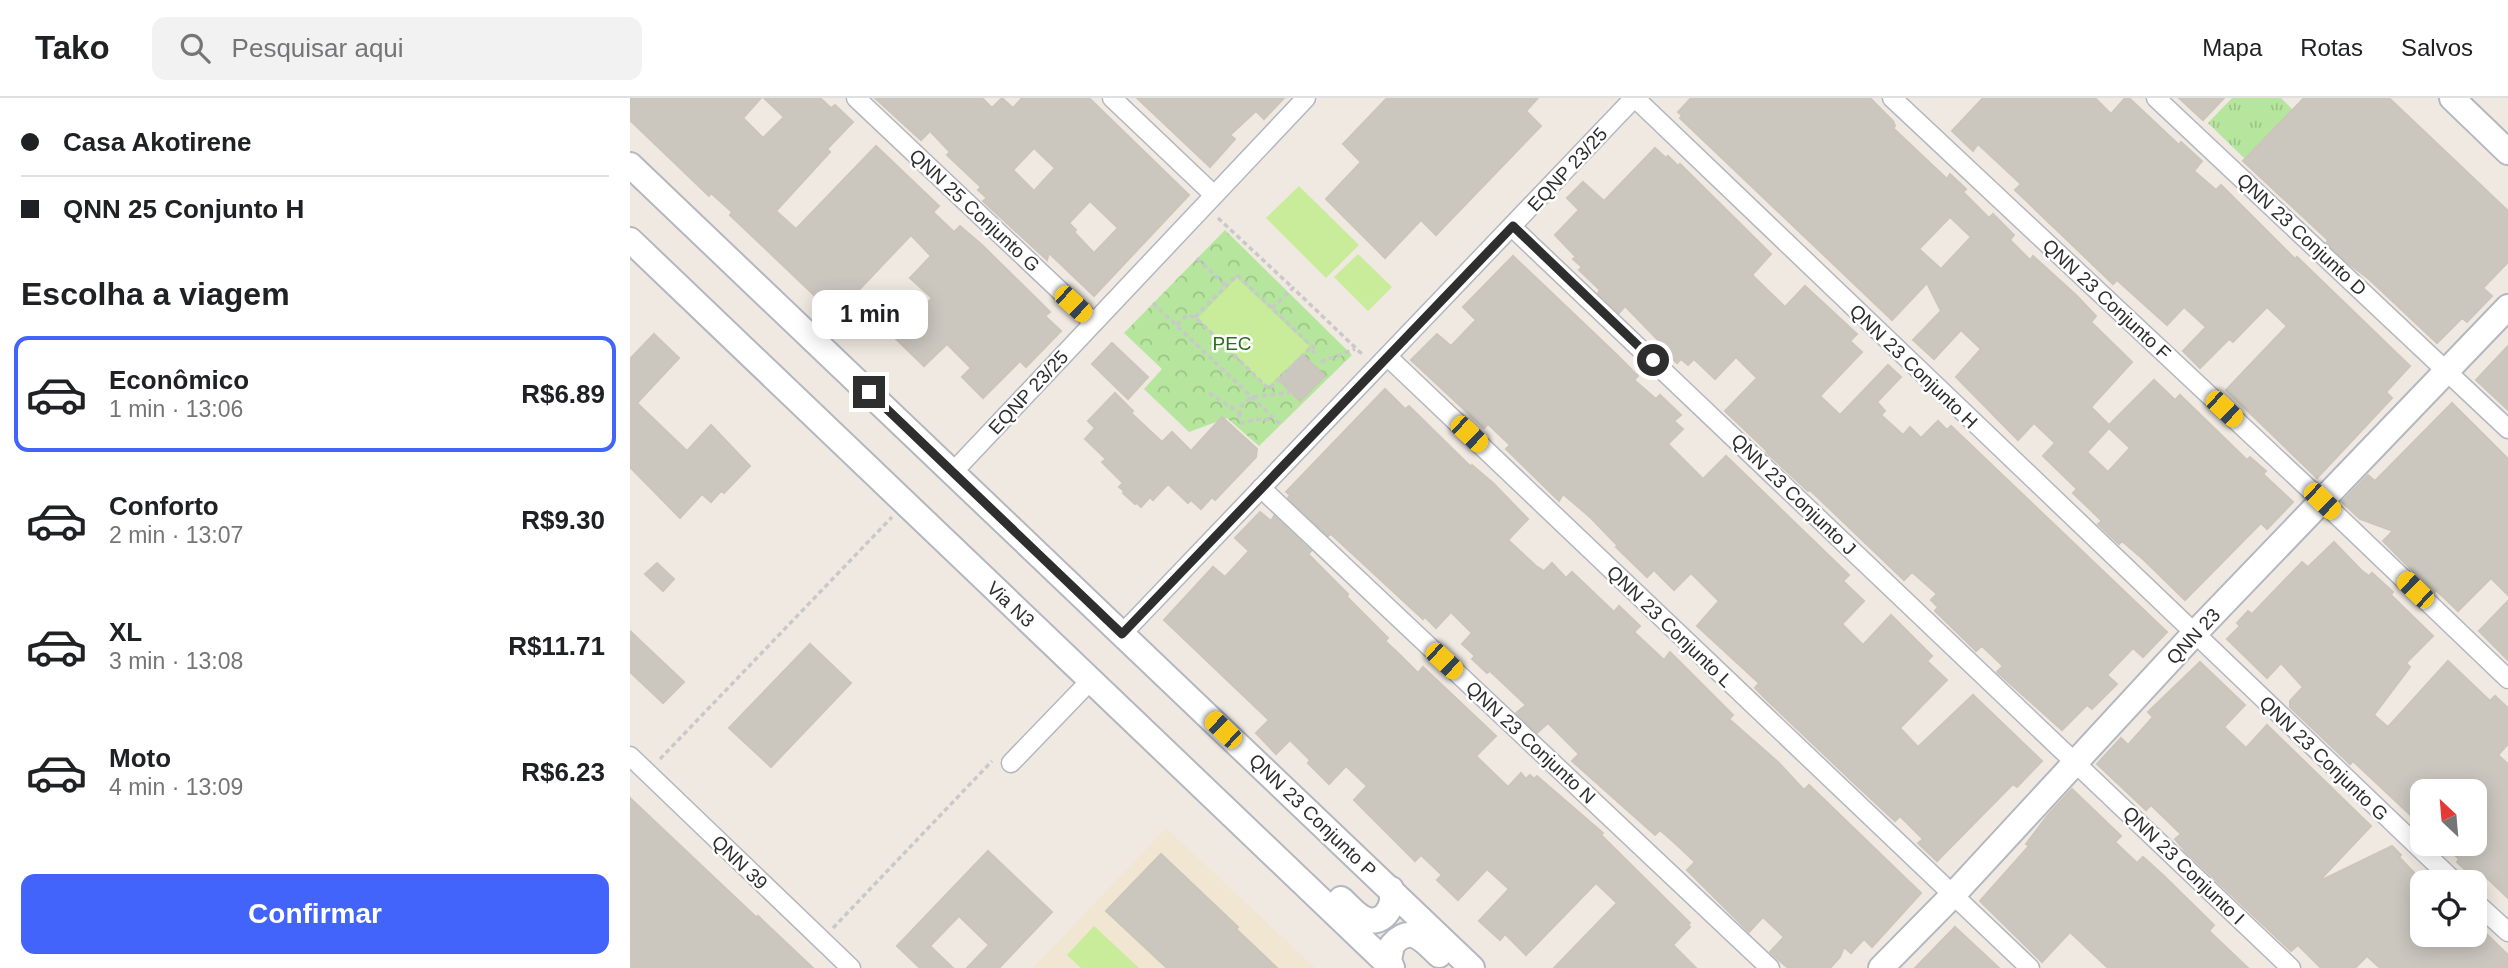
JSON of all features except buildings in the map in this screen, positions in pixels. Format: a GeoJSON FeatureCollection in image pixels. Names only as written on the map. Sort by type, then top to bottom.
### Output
{"type":"FeatureCollection","features":[{"type":"Feature","properties":{"kind":"main road"},"geometry":{"type":"LineString","coordinates":[[2452,98],[2504,141]]}},
{"type":"Feature","properties":{"kind":"main road"},"geometry":{"type":"LineString","coordinates":[[630,164],[1122,634]]}},
{"type":"Feature","properties":{"kind":"main road"},"geometry":{"type":"LineString","coordinates":[[630,186],[644,199],[713,243]]}},
{"type":"Feature","properties":{"kind":"main road","name":"Via N3"},"geometry":{"type":"LineString","coordinates":[[630,240],[1392,968]]}},
{"type":"Feature","properties":{"kind":"main road","name":"QNN 23"},"geometry":{"type":"LineString","coordinates":[[1881,968],[1953,895],[2194,634],[2508,307]]}},
{"type":"Feature","properties":{"kind":"main road","name":"QNN 23 Conjunto P"},"geometry":{"type":"LineString","coordinates":[[1122,634],[1472,968]]}},
{"type":"Feature","properties":{"kind":"main road"},"geometry":{"type":"LineString","coordinates":[[1212,797],[1285,844],[1360,917],[1373,920],[1385,915],[1392,903],[1391,889]]}},
{"type":"Feature","properties":{"kind":"main road"},"geometry":{"type":"LineString","coordinates":[[1392,968],[1389,960],[1392,945],[1402,936],[1409,934],[1421,938],[1452,968]]}},
{"type":"Feature","properties":{"kind":"street","name":"QNN 25 Conjunto G"},"geometry":{"type":"LineString","coordinates":[[856,98],[1093,322]]}},
{"type":"Feature","properties":{"kind":"street"},"geometry":{"type":"LineString","coordinates":[[1112,98],[1214,195]]}},
{"type":"Feature","properties":{"kind":"street","name":"EQNP 23/25"},"geometry":{"type":"LineString","coordinates":[[953,472],[1306,98]]}},
{"type":"Feature","properties":{"kind":"street","name":"EQNP 23/25"},"geometry":{"type":"LineString","coordinates":[[1122,634],[1635,98]]}},
{"type":"Feature","properties":{"kind":"street","name":"QNN 23 Conjunto H"},"geometry":{"type":"LineString","coordinates":[[1635,98],[2194,634]]}},
{"type":"Feature","properties":{"kind":"street","name":"QNN 23 Conjunto F"},"geometry":{"type":"LineString","coordinates":[[1892,98],[2508,679]]}},
{"type":"Feature","properties":{"kind":"street","name":"QNN 23 Conjunto D"},"geometry":{"type":"LineString","coordinates":[[2156,98],[2508,429]]}},
{"type":"Feature","properties":{"kind":"street","name":"QNN 23 Conjunto J"},"geometry":{"type":"LineString","coordinates":[[1513,226],[2076,761]]}},
{"type":"Feature","properties":{"kind":"street","name":"QNN 23 Conjunto L"},"geometry":{"type":"LineString","coordinates":[[1388,357],[2030,968]]}},
{"type":"Feature","properties":{"kind":"street","name":"QNN 23 Conjunto N"},"geometry":{"type":"LineString","coordinates":[[1261,488],[1770,968]]}},
{"type":"Feature","properties":{"kind":"street","name":"QNN 23 Conjunto G"},"geometry":{"type":"LineString","coordinates":[[2194,634],[2442,870]]}},
{"type":"Feature","properties":{"kind":"street"},"geometry":{"type":"LineString","coordinates":[[1011,763],[1091,681]]}},
{"type":"Feature","properties":{"kind":"street","name":"QNN 39"},"geometry":{"type":"LineString","coordinates":[[630,756],[851,968]]}},
{"type":"Feature","properties":{"kind":"street","name":"QNN 23 Conjunto I"},"geometry":{"type":"LineString","coordinates":[[2076,761],[2291,968]]}},
{"type":"Feature","properties":{"kind":"street"},"geometry":{"type":"LineString","coordinates":[[2487,913],[2508,932]]}},
{"type":"Feature","properties":{"kind":"path"},"geometry":{"type":"LineString","coordinates":[[1218,218],[1363,355]]}},
{"type":"Feature","properties":{"kind":"path"},"geometry":{"type":"LineString","coordinates":[[1197,258],[1226,286]]}},
{"type":"Feature","properties":{"kind":"path"},"geometry":{"type":"LineString","coordinates":[[1195,317],[1237,275],[1316,350],[1313,353]]}},
{"type":"Feature","properties":{"kind":"path"},"geometry":{"type":"LineString","coordinates":[[1272,308],[1293,288]]}},
{"type":"Feature","properties":{"kind":"path"},"geometry":{"type":"LineString","coordinates":[[1153,303],[1280,425]]}},
{"type":"Feature","properties":{"kind":"path"},"geometry":{"type":"LineString","coordinates":[[1177,325],[1187,316],[1195,317],[1269,389],[1312,346]]}},
{"type":"Feature","properties":{"kind":"path"},"geometry":{"type":"LineString","coordinates":[[1321,362],[1356,349]]}},
{"type":"Feature","properties":{"kind":"path"},"geometry":{"type":"LineString","coordinates":[[1272,417],[1242,423],[1239,418],[1243,403],[1252,397],[1294,392]]}},
{"type":"Feature","properties":{"kind":"path"},"geometry":{"type":"LineString","coordinates":[[1209,393],[1240,413]]}},
{"type":"Feature","properties":{"kind":"path"},"geometry":{"type":"LineString","coordinates":[[647,773],[905,504]]}},
{"type":"Feature","properties":{"kind":"path"},"geometry":{"type":"LineString","coordinates":[[822,940],[1001,752],[1011,763]]}},
{"type":"Feature","properties":{"kind":"shaded area"},"geometry":{"type":"Polygon","coordinates":[[[1166,828],[1315,968],[1033,968],[1166,828]]]}},
{"type":"Feature","properties":{"kind":"green space"},"geometry":{"type":"Polygon","coordinates":[[[2232,98],[2281,98],[2293,110],[2245,159],[2208,123],[2232,98]]]}},
{"type":"Feature","properties":{"kind":"green space"},"geometry":{"type":"Polygon","coordinates":[[[1299,186],[1359,245],[1326,278],[1266,218],[1299,186]]]}},
{"type":"Feature","properties":{"kind":"green space","name":"PEC"},"geometry":{"type":"Polygon","coordinates":[[[1225,230],[1352,355],[1259,446],[1227,418],[1189,432],[1144,389],[1162,369],[1124,333],[1225,230]]]}},
{"type":"Feature","properties":{"kind":"green space"},"geometry":{"type":"Polygon","coordinates":[[[1358,254],[1392,287],[1368,311],[1334,277],[1358,254]]]}},
{"type":"Feature","properties":{"kind":"green space"},"geometry":{"type":"Polygon","coordinates":[[[1237,278],[1310,347],[1267,387],[1198,318],[1237,278]]]}},
{"type":"Feature","properties":{"kind":"green space"},"geometry":{"type":"Polygon","coordinates":[[[1094,926],[1139,968],[1081,968],[1067,955],[1094,926]]]}},
{"type":"Feature","properties":{"kind":"route"},"geometry":{"type":"LineString","coordinates":[[869,392],[1122,634],[1513,226],[1653,360]]}}]}
